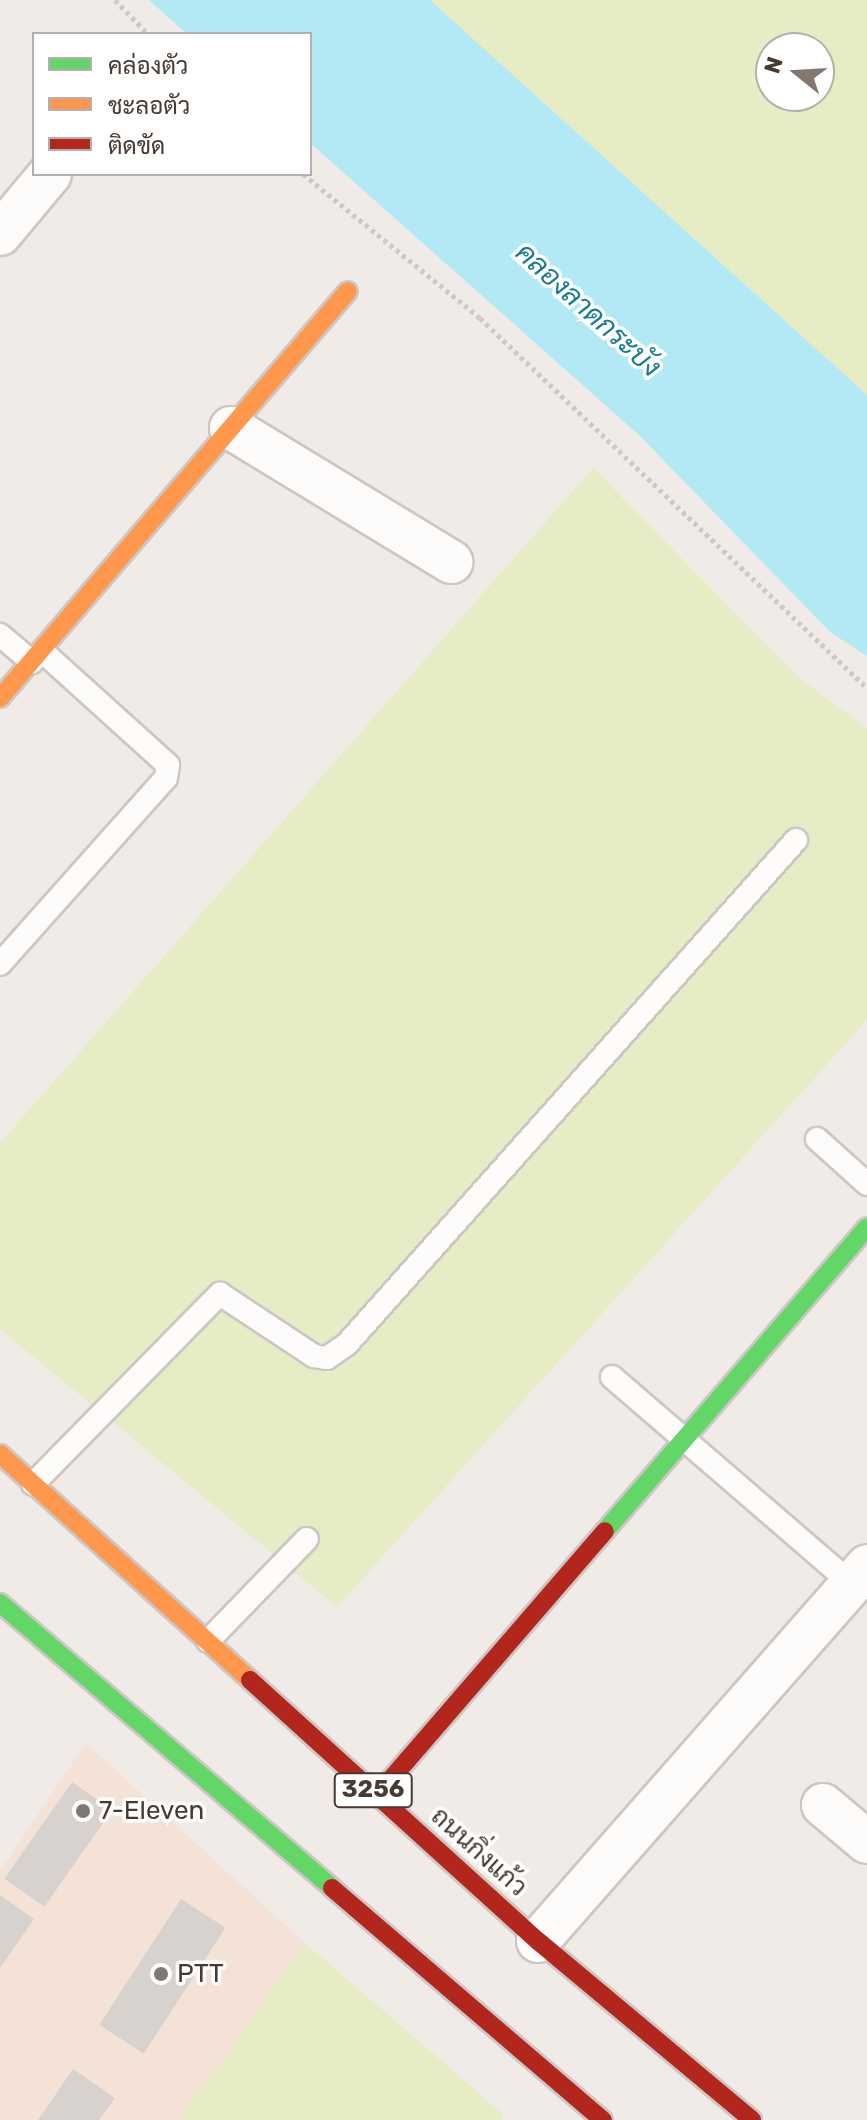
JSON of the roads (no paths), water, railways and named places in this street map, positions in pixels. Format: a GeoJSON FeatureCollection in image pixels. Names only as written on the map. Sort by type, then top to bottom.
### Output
{"type":"FeatureCollection","features":[{"type":"Feature","properties":{"kind":"main road"},"geometry":{"type":"LineString","coordinates":[[0,698],[348,291]]}},
{"type":"Feature","properties":{"kind":"main road"},"geometry":{"type":"LineString","coordinates":[[378,1794],[867,1227]]}},
{"type":"Feature","properties":{"kind":"main road","name":"ถนนกิ่งแก้ว"},"geometry":{"type":"LineString","coordinates":[[0,1454],[538,1941],[752,2120]]}},
{"type":"Feature","properties":{"kind":"main road"},"geometry":{"type":"LineString","coordinates":[[0,1603],[603,2120]]}},
{"type":"Feature","properties":{"kind":"street"},"geometry":{"type":"LineString","coordinates":[[0,234],[48,176]]}},
{"type":"Feature","properties":{"kind":"street"},"geometry":{"type":"LineString","coordinates":[[231,428],[451,562]]}},
{"type":"Feature","properties":{"kind":"street"},"geometry":{"type":"LineString","coordinates":[[538,1941],[859,1575]]}},
{"type":"Feature","properties":{"kind":"street"},"geometry":{"type":"LineString","coordinates":[[823,1805],[867,1842]]}},
{"type":"Feature","properties":{"kind":"lane"},"geometry":{"type":"LineString","coordinates":[[0,635],[38,657],[168,765],[157,795],[0,964]]}},
{"type":"Feature","properties":{"kind":"lane"},"geometry":{"type":"LineString","coordinates":[[33,1484],[220,1294],[314,1356],[327,1358],[347,1344],[796,840]]}},
{"type":"Feature","properties":{"kind":"lane"},"geometry":{"type":"LineString","coordinates":[[817,1139],[867,1184]]}},
{"type":"Feature","properties":{"kind":"lane"},"geometry":{"type":"LineString","coordinates":[[612,1377],[684,1439],[859,1575]]}},
{"type":"Feature","properties":{"kind":"lane"},"geometry":{"type":"LineString","coordinates":[[208,1641],[307,1539]]}},
{"type":"Feature","properties":{"kind":"water","name":"คลองลาดกระบัง"},"geometry":{"type":"Polygon","coordinates":[[[149,0],[430,0],[867,395],[867,656],[830,632],[640,436],[312,145],[312,32],[185,32],[149,0]]]}},
{"type":"Feature","properties":{"kind":"place","name":"7-Eleven"},"geometry":{"type":"Point","coordinates":[83,1811]}},
{"type":"Feature","properties":{"kind":"place","name":"PTT"},"geometry":{"type":"Point","coordinates":[161,1974]}}]}
